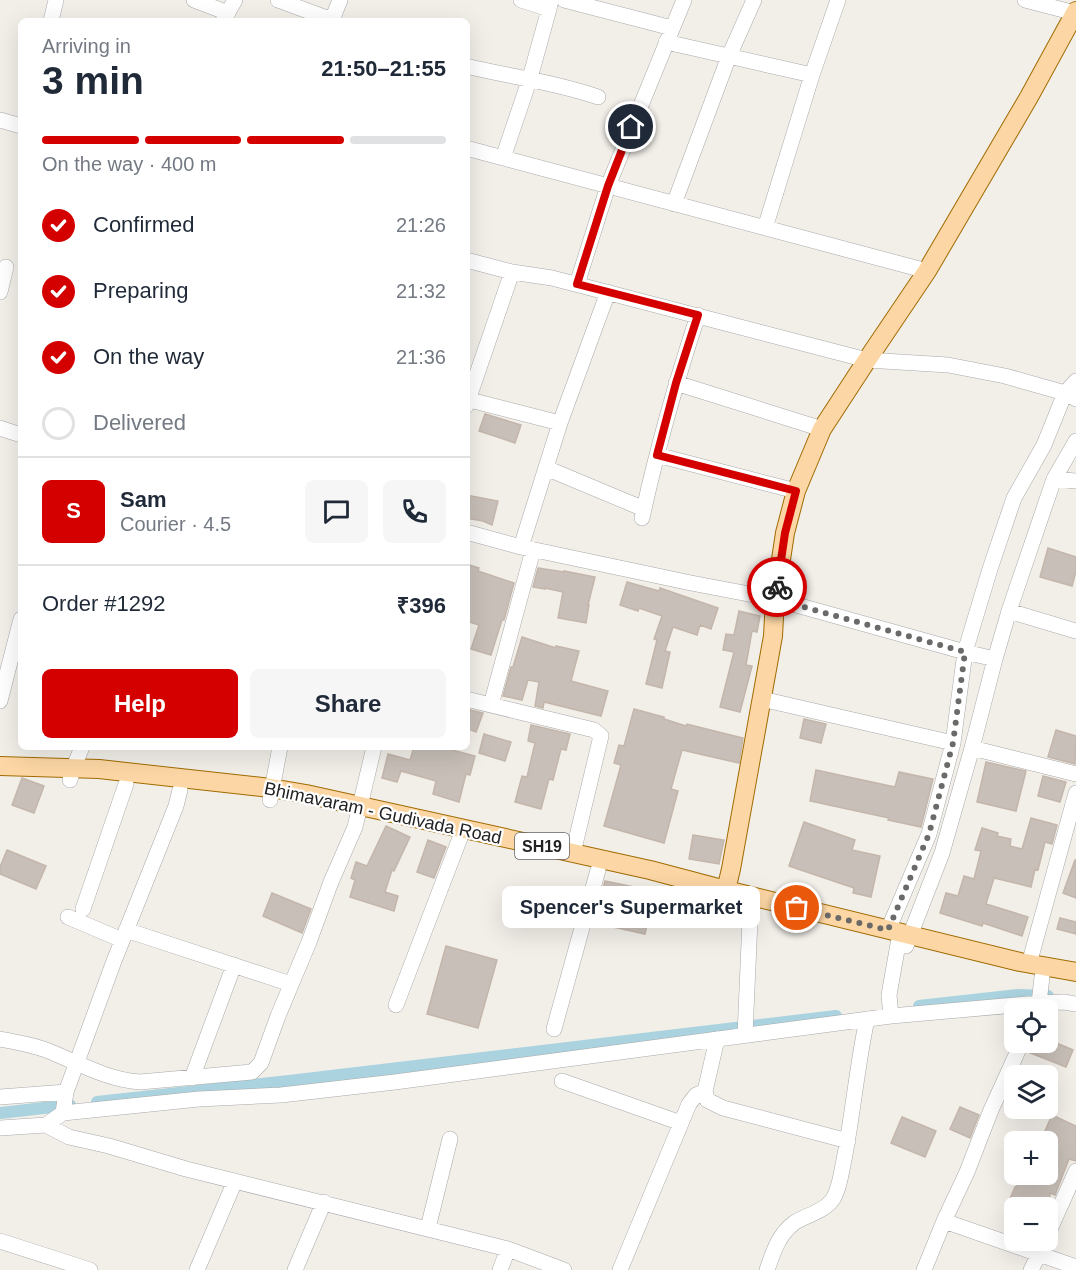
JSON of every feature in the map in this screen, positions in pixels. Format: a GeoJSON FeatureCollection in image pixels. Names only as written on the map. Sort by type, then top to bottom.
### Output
{"type":"FeatureCollection","features":[{"type":"Feature","properties":{"kind":"main road"},"geometry":{"type":"LineString","coordinates":[[725,896],[773,636],[775,599],[785,533],[796,491],[822,429],[927,271],[1029,97],[1075,12]]}},
{"type":"Feature","properties":{"kind":"main road","name":"Bhimavaram - Gudivada Road"},"geometry":{"type":"LineString","coordinates":[[0,766],[180,790],[306,794],[360,811],[650,870],[725,896]]}},
{"type":"Feature","properties":{"kind":"main road","name":"Bhimavaram - Gudivada Road"},"geometry":{"type":"LineString","coordinates":[[0,777],[71,774],[99,769],[271,794]]}},
{"type":"Feature","properties":{"kind":"main road","name":"Bhimavaram - Gudivada Road"},"geometry":{"type":"LineString","coordinates":[[360,811],[369,817],[647,881],[725,896],[900,938],[1076,972]]}},
{"type":"Feature","properties":{"kind":"main road","name":"Bhimavaram - Gudivada Road"},"geometry":{"type":"LineString","coordinates":[[900,938],[1018,973],[1042,979],[1076,982]]}},
{"type":"Feature","properties":{"kind":"street"},"geometry":{"type":"LineString","coordinates":[[52,18],[56,0]]}},
{"type":"Feature","properties":{"kind":"street"},"geometry":{"type":"LineString","coordinates":[[194,0],[228,11]]}},
{"type":"Feature","properties":{"kind":"street"},"geometry":{"type":"LineString","coordinates":[[278,0],[328,18]]}},
{"type":"Feature","properties":{"kind":"street"},"geometry":{"type":"LineString","coordinates":[[335,18],[340,0]]}},
{"type":"Feature","properties":{"kind":"street"},"geometry":{"type":"LineString","coordinates":[[503,158],[530,78],[550,4],[520,0]]}},
{"type":"Feature","properties":{"kind":"street"},"geometry":{"type":"LineString","coordinates":[[564,0],[729,56],[812,75]]}},
{"type":"Feature","properties":{"kind":"street"},"geometry":{"type":"LineString","coordinates":[[577,284],[608,186],[684,0]]}},
{"type":"Feature","properties":{"kind":"street"},"geometry":{"type":"LineString","coordinates":[[674,204],[729,56],[754,0]]}},
{"type":"Feature","properties":{"kind":"street"},"geometry":{"type":"LineString","coordinates":[[765,228],[812,75],[838,0]]}},
{"type":"Feature","properties":{"kind":"street"},"geometry":{"type":"LineString","coordinates":[[1025,0],[1075,12]]}},
{"type":"Feature","properties":{"kind":"street"},"geometry":{"type":"LineString","coordinates":[[470,67],[530,78],[598,97]]}},
{"type":"Feature","properties":{"kind":"street"},"geometry":{"type":"LineString","coordinates":[[0,120],[18,124]]}},
{"type":"Feature","properties":{"kind":"street"},"geometry":{"type":"LineString","coordinates":[[470,149],[927,271]]}},
{"type":"Feature","properties":{"kind":"street"},"geometry":{"type":"LineString","coordinates":[[470,261],[512,272],[577,284],[867,360],[948,365],[1005,376],[1071,396]]}},
{"type":"Feature","properties":{"kind":"street"},"geometry":{"type":"LineString","coordinates":[[0,292],[9,268]]}},
{"type":"Feature","properties":{"kind":"street"},"geometry":{"type":"LineString","coordinates":[[470,393],[512,272]]}},
{"type":"Feature","properties":{"kind":"street"},"geometry":{"type":"LineString","coordinates":[[491,705],[546,468],[608,292]]}},
{"type":"Feature","properties":{"kind":"street"},"geometry":{"type":"LineString","coordinates":[[546,468],[643,514],[676,383],[698,315]]}},
{"type":"Feature","properties":{"kind":"street"},"geometry":{"type":"LineString","coordinates":[[891,1016],[890,994],[900,938],[953,743],[965,652],[1014,498],[1071,396],[1076,381]]}},
{"type":"Feature","properties":{"kind":"street"},"geometry":{"type":"LineString","coordinates":[[676,383],[822,429]]}},
{"type":"Feature","properties":{"kind":"street"},"geometry":{"type":"LineString","coordinates":[[470,403],[560,423]]}},
{"type":"Feature","properties":{"kind":"street"},"geometry":{"type":"LineString","coordinates":[[0,429],[18,434]]}},
{"type":"Feature","properties":{"kind":"street"},"geometry":{"type":"LineString","coordinates":[[900,938],[942,853],[1009,611],[1054,479],[1076,441]]}},
{"type":"Feature","properties":{"kind":"street"},"geometry":{"type":"LineString","coordinates":[[657,455],[796,491]]}},
{"type":"Feature","properties":{"kind":"street"},"geometry":{"type":"LineString","coordinates":[[1054,479],[1076,481]]}},
{"type":"Feature","properties":{"kind":"street"},"geometry":{"type":"LineString","coordinates":[[470,533],[527,548],[775,599],[995,659]]}},
{"type":"Feature","properties":{"kind":"street"},"geometry":{"type":"LineString","coordinates":[[1009,611],[1076,631]]}},
{"type":"Feature","properties":{"kind":"street"},"geometry":{"type":"LineString","coordinates":[[0,700],[6,652],[18,626]]}},
{"type":"Feature","properties":{"kind":"street"},"geometry":{"type":"LineString","coordinates":[[762,699],[953,743]]}},
{"type":"Feature","properties":{"kind":"street"},"geometry":{"type":"LineString","coordinates":[[470,700],[594,730],[601,736],[573,853]]}},
{"type":"Feature","properties":{"kind":"street"},"geometry":{"type":"LineString","coordinates":[[972,748],[1076,774]]}},
{"type":"Feature","properties":{"kind":"street"},"geometry":{"type":"LineString","coordinates":[[71,774],[81,750]]}},
{"type":"Feature","properties":{"kind":"street"},"geometry":{"type":"LineString","coordinates":[[271,794],[279,750]]}},
{"type":"Feature","properties":{"kind":"street"},"geometry":{"type":"LineString","coordinates":[[0,1039],[44,1049],[126,1081],[140,1082],[252,1073],[261,1063],[331,882],[356,827],[373,750]]}},
{"type":"Feature","properties":{"kind":"street"},"geometry":{"type":"LineString","coordinates":[[83,909],[126,784]]}},
{"type":"Feature","properties":{"kind":"street"},"geometry":{"type":"LineString","coordinates":[[63,1113],[66,1092],[124,935],[176,806],[180,790]]}},
{"type":"Feature","properties":{"kind":"street"},"geometry":{"type":"LineString","coordinates":[[1029,964],[1076,793]]}},
{"type":"Feature","properties":{"kind":"street"},"geometry":{"type":"LineString","coordinates":[[396,1005],[460,838]]}},
{"type":"Feature","properties":{"kind":"street"},"geometry":{"type":"LineString","coordinates":[[554,1029],[598,870]]}},
{"type":"Feature","properties":{"kind":"street"},"geometry":{"type":"LineString","coordinates":[[745,1035],[751,902]]}},
{"type":"Feature","properties":{"kind":"street"},"geometry":{"type":"LineString","coordinates":[[68,917],[291,984]]}},
{"type":"Feature","properties":{"kind":"street"},"geometry":{"type":"LineString","coordinates":[[192,1078],[234,965]]}},
{"type":"Feature","properties":{"kind":"street"},"geometry":{"type":"LineString","coordinates":[[1039,999],[1042,979]]}},
{"type":"Feature","properties":{"kind":"street"},"geometry":{"type":"LineString","coordinates":[[1058,1002],[1076,1004]]}},
{"type":"Feature","properties":{"kind":"street"},"geometry":{"type":"LineString","coordinates":[[46,1125],[63,1113],[199,1099],[281,1095],[891,1016],[1004,1007]]}},
{"type":"Feature","properties":{"kind":"street"},"geometry":{"type":"LineString","coordinates":[[767,1270],[783,1233],[795,1223],[825,1207],[832,1200],[838,1188],[848,1141],[867,1019]]}},
{"type":"Feature","properties":{"kind":"street"},"geometry":{"type":"LineString","coordinates":[[717,1039],[705,1090],[707,1100],[723,1108],[848,1141]]}},
{"type":"Feature","properties":{"kind":"street"},"geometry":{"type":"LineString","coordinates":[[924,1270],[1017,1053]]}},
{"type":"Feature","properties":{"kind":"street"},"geometry":{"type":"LineString","coordinates":[[252,1073],[254,1096]]}},
{"type":"Feature","properties":{"kind":"street"},"geometry":{"type":"LineString","coordinates":[[562,1081],[681,1123]]}},
{"type":"Feature","properties":{"kind":"street"},"geometry":{"type":"LineString","coordinates":[[620,1270],[681,1123],[692,1100],[705,1090]]}},
{"type":"Feature","properties":{"kind":"street"},"geometry":{"type":"LineString","coordinates":[[0,1097],[66,1092]]}},
{"type":"Feature","properties":{"kind":"street"},"geometry":{"type":"LineString","coordinates":[[0,1128],[46,1125],[69,1137],[110,1146],[186,1169],[508,1249],[564,1270]]}},
{"type":"Feature","properties":{"kind":"street"},"geometry":{"type":"LineString","coordinates":[[428,1228],[450,1139]]}},
{"type":"Feature","properties":{"kind":"street"},"geometry":{"type":"LineString","coordinates":[[1058,1212],[1076,1171]]}},
{"type":"Feature","properties":{"kind":"street"},"geometry":{"type":"LineString","coordinates":[[197,1270],[235,1181]]}},
{"type":"Feature","properties":{"kind":"street"},"geometry":{"type":"LineString","coordinates":[[295,1270],[324,1202]]}},
{"type":"Feature","properties":{"kind":"street"},"geometry":{"type":"LineString","coordinates":[[944,1221],[1004,1235]]}},
{"type":"Feature","properties":{"kind":"street"},"geometry":{"type":"LineString","coordinates":[[0,1241],[90,1270]]}},
{"type":"Feature","properties":{"kind":"street"},"geometry":{"type":"LineString","coordinates":[[500,1270],[508,1249]]}},
{"type":"Feature","properties":{"kind":"street"},"geometry":{"type":"LineString","coordinates":[[1031,1270],[1040,1251]]}},
{"type":"Feature","properties":{"kind":"street"},"geometry":{"type":"LineString","coordinates":[[1053,1251],[1076,1268]]}},
{"type":"Feature","properties":{"kind":"building"},"geometry":{"type":"Polygon","coordinates":[[[485,414],[521,425],[515,443],[479,431],[485,414]]]}},
{"type":"Feature","properties":{"kind":"building"},"geometry":{"type":"Polygon","coordinates":[[[470,496],[498,501],[492,525],[470,519],[470,496]]]}},
{"type":"Feature","properties":{"kind":"building"},"geometry":{"type":"Polygon","coordinates":[[[1048,548],[1076,557],[1076,571],[1072,586],[1040,577],[1048,548]]]}},
{"type":"Feature","properties":{"kind":"building"},"geometry":{"type":"Polygon","coordinates":[[[470,565],[479,568],[478,571],[514,583],[491,655],[471,649],[479,625],[470,622],[470,565]]]}},
{"type":"Feature","properties":{"kind":"building"},"geometry":{"type":"Polygon","coordinates":[[[538,568],[595,577],[586,623],[558,618],[563,592],[533,587],[538,568]]]}},
{"type":"Feature","properties":{"kind":"building"},"geometry":{"type":"Polygon","coordinates":[[[627,582],[659,591],[660,588],[718,608],[711,629],[700,625],[697,635],[673,627],[665,651],[670,652],[662,688],[646,684],[657,640],[654,639],[662,616],[639,608],[638,611],[620,605],[627,582]]]}},
{"type":"Feature","properties":{"kind":"building"},"geometry":{"type":"Polygon","coordinates":[[[739,611],[760,616],[757,632],[752,631],[746,665],[752,666],[740,712],[720,707],[734,652],[723,650],[726,634],[734,635],[739,611]]]}},
{"type":"Feature","properties":{"kind":"building"},"geometry":{"type":"Polygon","coordinates":[[[522,637],[556,648],[556,646],[579,651],[571,681],[608,691],[601,716],[544,702],[543,708],[535,706],[539,682],[528,680],[522,700],[503,696],[522,637]]]}},
{"type":"Feature","properties":{"kind":"building"},"geometry":{"type":"Polygon","coordinates":[[[634,709],[686,726],[687,724],[743,738],[739,763],[682,750],[671,789],[678,791],[664,843],[604,826],[621,765],[614,763],[619,745],[624,746],[634,709]]]}},
{"type":"Feature","properties":{"kind":"building"},"geometry":{"type":"Polygon","coordinates":[[[470,710],[483,713],[476,732],[470,730],[470,710]]]}},
{"type":"Feature","properties":{"kind":"building"},"geometry":{"type":"Polygon","coordinates":[[[804,719],[826,724],[821,743],[800,738],[804,719]]]}},
{"type":"Feature","properties":{"kind":"building"},"geometry":{"type":"Polygon","coordinates":[[[531,725],[570,734],[566,750],[561,749],[553,780],[549,779],[541,809],[515,802],[522,776],[527,777],[535,743],[528,741],[531,725]]]}},
{"type":"Feature","properties":{"kind":"building"},"geometry":{"type":"Polygon","coordinates":[[[1056,730],[1076,736],[1075,764],[1048,757],[1056,730]]]}},
{"type":"Feature","properties":{"kind":"building"},"geometry":{"type":"Polygon","coordinates":[[[484,734],[511,742],[505,761],[479,753],[484,734]]]}},
{"type":"Feature","properties":{"kind":"building"},"geometry":{"type":"Polygon","coordinates":[[[413,750],[452,750],[475,756],[470,775],[466,774],[459,802],[433,794],[436,781],[401,771],[397,782],[382,778],[388,754],[410,760],[413,750]]]}},
{"type":"Feature","properties":{"kind":"building"},"geometry":{"type":"Polygon","coordinates":[[[986,762],[1026,771],[1016,811],[977,802],[986,762]]]}},
{"type":"Feature","properties":{"kind":"building"},"geometry":{"type":"Polygon","coordinates":[[[816,770],[895,787],[899,772],[933,779],[921,827],[810,801],[816,770]]]}},
{"type":"Feature","properties":{"kind":"building"},"geometry":{"type":"Polygon","coordinates":[[[1043,776],[1066,782],[1060,802],[1038,796],[1043,776]]]}},
{"type":"Feature","properties":{"kind":"building"},"geometry":{"type":"Polygon","coordinates":[[[22,778],[44,786],[34,813],[12,805],[22,778]]]}},
{"type":"Feature","properties":{"kind":"building"},"geometry":{"type":"Polygon","coordinates":[[[1031,818],[1057,825],[1052,844],[1045,842],[1031,887],[994,878],[986,904],[1028,917],[1022,936],[983,923],[982,926],[940,913],[946,893],[958,896],[964,876],[974,879],[981,851],[975,850],[982,828],[998,833],[997,836],[1011,839],[1010,846],[1022,849],[1031,818]]]}},
{"type":"Feature","properties":{"kind":"building"},"geometry":{"type":"Polygon","coordinates":[[[804,822],[855,840],[852,850],[880,856],[871,897],[853,893],[854,888],[789,866],[804,822]]]}},
{"type":"Feature","properties":{"kind":"building"},"geometry":{"type":"Polygon","coordinates":[[[386,826],[410,837],[394,871],[392,870],[385,892],[398,896],[394,911],[350,897],[355,880],[351,878],[356,862],[367,866],[386,826]]]}},
{"type":"Feature","properties":{"kind":"building"},"geometry":{"type":"Polygon","coordinates":[[[693,835],[724,840],[719,864],[689,859],[693,835]]]}},
{"type":"Feature","properties":{"kind":"building"},"geometry":{"type":"Polygon","coordinates":[[[428,840],[446,847],[434,878],[417,872],[428,840]]]}},
{"type":"Feature","properties":{"kind":"building"},"geometry":{"type":"Polygon","coordinates":[[[7,850],[46,866],[36,889],[0,874],[0,867],[7,850]]]}},
{"type":"Feature","properties":{"kind":"building"},"geometry":{"type":"Polygon","coordinates":[[[1076,860],[1076,898],[1063,893],[1076,860]]]}},
{"type":"Feature","properties":{"kind":"building"},"geometry":{"type":"Polygon","coordinates":[[[605,881],[654,891],[645,934],[595,923],[605,881]]]}},
{"type":"Feature","properties":{"kind":"building"},"geometry":{"type":"Polygon","coordinates":[[[272,893],[311,909],[302,933],[263,916],[272,893]]]}},
{"type":"Feature","properties":{"kind":"building"},"geometry":{"type":"Polygon","coordinates":[[[1060,918],[1076,922],[1076,934],[1057,929],[1060,918]]]}},
{"type":"Feature","properties":{"kind":"building"},"geometry":{"type":"Polygon","coordinates":[[[446,946],[497,960],[478,1028],[427,1014],[446,946]]]}},
{"type":"Feature","properties":{"kind":"building"},"geometry":{"type":"Polygon","coordinates":[[[1058,1044],[1073,1050],[1066,1067],[1031,1053],[1058,1053],[1058,1044]]]}},
{"type":"Feature","properties":{"kind":"building"},"geometry":{"type":"Polygon","coordinates":[[[960,1107],[979,1115],[970,1138],[950,1129],[960,1107]]]}},
{"type":"Feature","properties":{"kind":"building"},"geometry":{"type":"Polygon","coordinates":[[[902,1117],[936,1131],[925,1157],[891,1143],[902,1117]]]}},
{"type":"Feature","properties":{"kind":"building"},"geometry":{"type":"Polygon","coordinates":[[[1058,1118],[1076,1126],[1076,1161],[1069,1159],[1055,1195],[1050,1193],[1050,1197],[1011,1197],[1017,1185],[1058,1185],[1058,1131],[1045,1131],[1050,1119],[1058,1118]]]}},
{"type":"Feature","properties":{"kind":"waterway"},"geometry":{"type":"LineString","coordinates":[[919,1006],[1018,995],[1048,996]]}},
{"type":"Feature","properties":{"kind":"waterway"},"geometry":{"type":"LineString","coordinates":[[97,1102],[836,1016]]}},
{"type":"Feature","properties":{"kind":"waterway"},"geometry":{"type":"LineString","coordinates":[[0,1113],[70,1105]]}},
{"type":"Feature","properties":{"kind":"way so far"},"geometry":{"type":"LineString","coordinates":[[777,587],[775,599],[965,652],[953,743],[929,834],[888,930],[797,908]]}},
{"type":"Feature","properties":{"kind":"place","name":"Spencer's Supermarket"},"geometry":{"type":"Point","coordinates":[797,908]}},
{"type":"Feature","properties":{"kind":"route"},"geometry":{"type":"LineString","coordinates":[[631,127],[608,186],[577,284],[698,315],[676,383],[657,455],[796,491],[785,533],[777,587]]}}]}
